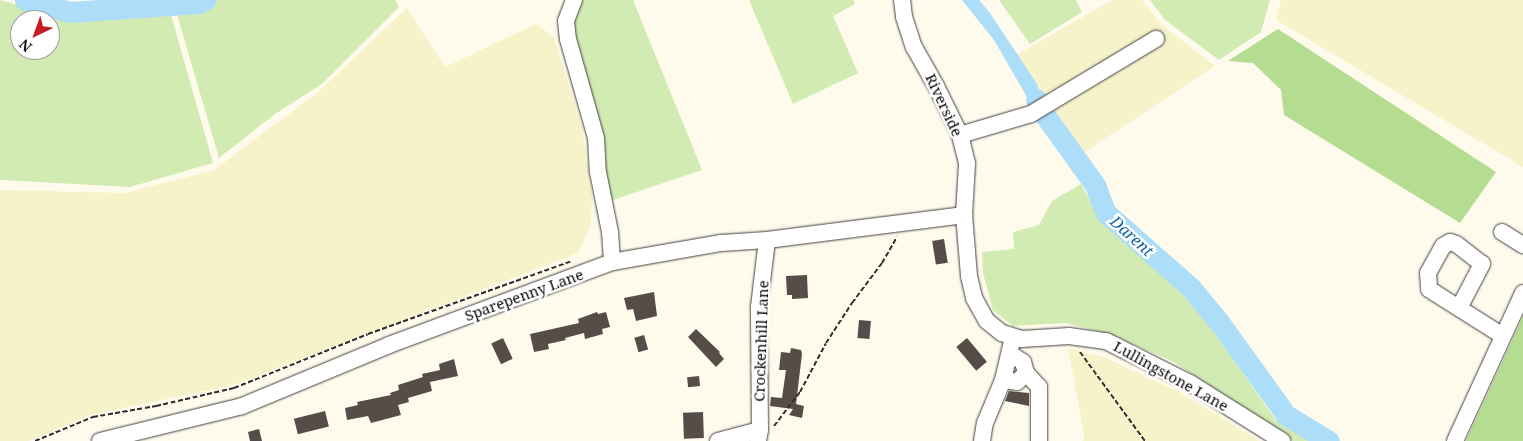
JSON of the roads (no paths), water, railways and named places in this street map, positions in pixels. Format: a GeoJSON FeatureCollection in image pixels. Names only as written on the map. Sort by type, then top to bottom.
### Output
{"type":"FeatureCollection","features":[{"type":"Feature","properties":{"kind":"street"},"geometry":{"type":"LineString","coordinates":[[574,0],[566,21],[568,39],[596,138],[598,172],[610,232],[612,262]]}},
{"type":"Feature","properties":{"kind":"street","name":"Riverside"},"geometry":{"type":"LineString","coordinates":[[902,0],[904,17],[914,47],[960,135],[966,164],[964,215]]}},
{"type":"Feature","properties":{"kind":"street"},"geometry":{"type":"LineString","coordinates":[[960,135],[1031,114],[1156,39]]}},
{"type":"Feature","properties":{"kind":"street"},"geometry":{"type":"LineString","coordinates":[[964,215],[968,276],[974,298],[987,321],[1002,333],[1013,338],[1003,380],[985,422],[982,441]]}},
{"type":"Feature","properties":{"kind":"street","name":"Sparepenny Lane"},"geometry":{"type":"LineString","coordinates":[[100,441],[242,406],[389,345],[612,262],[720,243],[767,240],[906,220],[964,215]]}},
{"type":"Feature","properties":{"kind":"street"},"geometry":{"type":"LineString","coordinates":[[1502,232],[1523,245]]}},
{"type":"Feature","properties":{"kind":"street","name":"Crockenhill Lane"},"geometry":{"type":"LineString","coordinates":[[759,433],[759,307],[767,240]]}},
{"type":"Feature","properties":{"kind":"street"},"geometry":{"type":"LineString","coordinates":[[1456,441],[1523,293]]}},
{"type":"Feature","properties":{"kind":"street"},"geometry":{"type":"LineString","coordinates":[[1459,308],[1503,336]]}},
{"type":"Feature","properties":{"kind":"street","name":"Lullingstone Lane"},"geometry":{"type":"LineString","coordinates":[[1013,338],[1069,336],[1106,341],[1190,383],[1282,441]]}},
{"type":"Feature","properties":{"kind":"street"},"geometry":{"type":"LineString","coordinates":[[1009,358],[1015,357],[1023,362],[1026,374],[1039,387],[1039,441]]}},
{"type":"Feature","properties":{"kind":"street"},"geometry":{"type":"LineString","coordinates":[[1003,380],[1017,382],[1026,374]]}},
{"type":"Feature","properties":{"kind":"street"},"geometry":{"type":"LineString","coordinates":[[718,441],[759,433]]}},
{"type":"Feature","properties":{"kind":"water"},"geometry":{"type":"Polygon","coordinates":[[[962,0],[979,0],[990,13],[1037,84],[1042,102],[1056,120],[1047,125],[1038,116],[994,40],[962,0]]]}},
{"type":"Feature","properties":{"kind":"waterway","name":"Darent"},"geometry":{"type":"LineString","coordinates":[[25,0],[70,12],[199,3],[205,0]]}},
{"type":"Feature","properties":{"kind":"waterway","name":"Darent"},"geometry":{"type":"LineString","coordinates":[[1036,99],[1044,114],[1095,185],[1106,213],[1191,288],[1219,322],[1286,415],[1329,441]]}}]}
